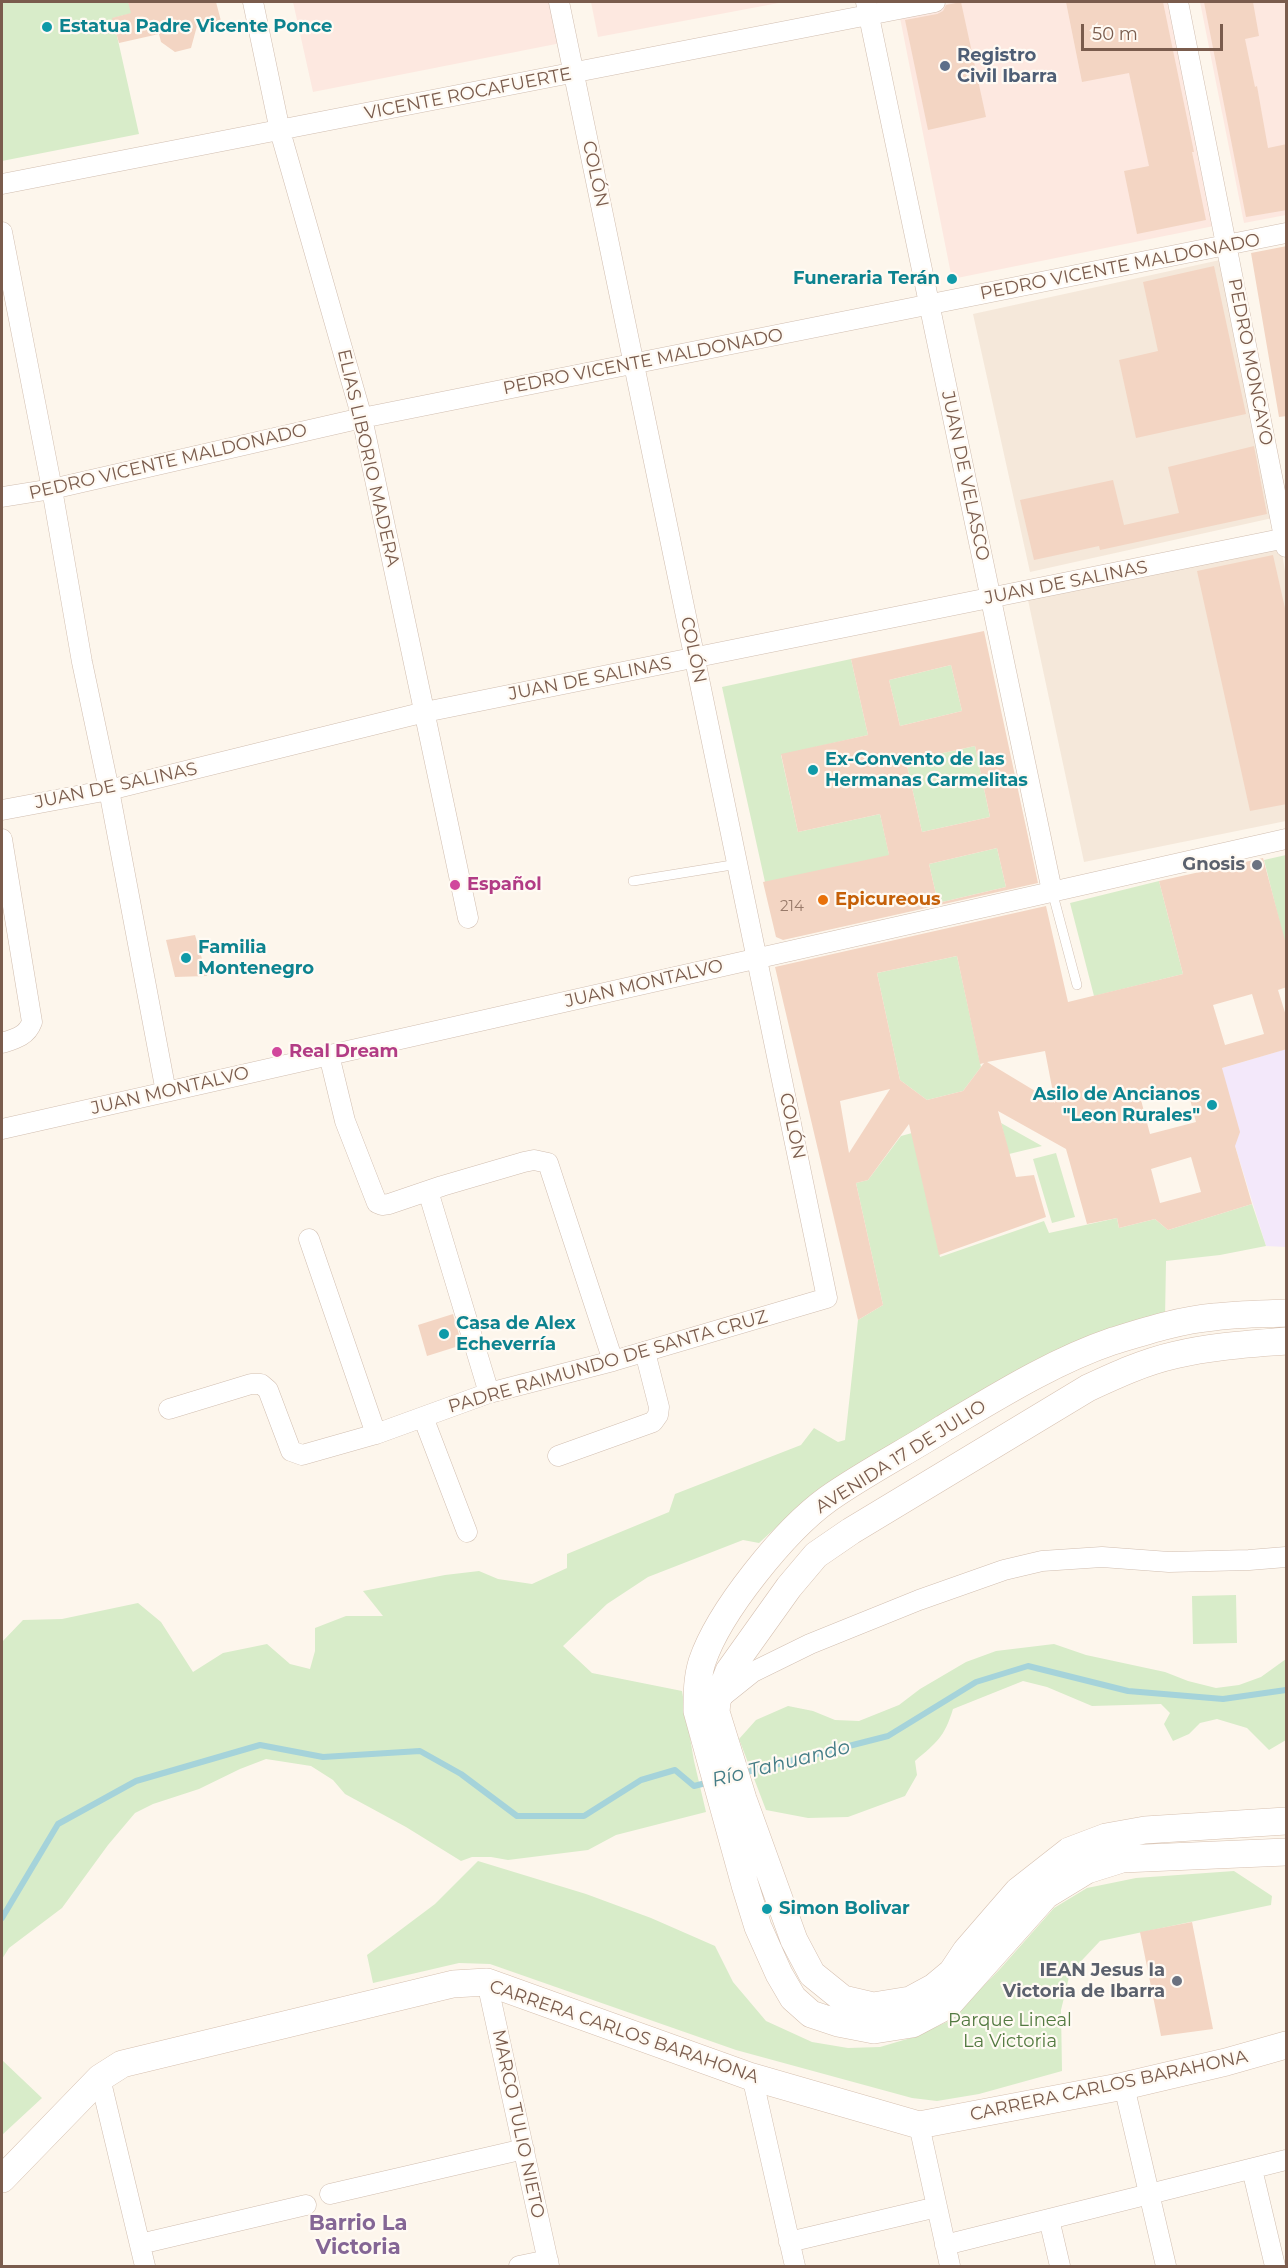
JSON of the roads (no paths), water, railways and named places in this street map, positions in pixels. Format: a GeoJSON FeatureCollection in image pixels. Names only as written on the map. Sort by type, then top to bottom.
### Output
{"type":"FeatureCollection","features":[{"type":"Feature","properties":{"kind":"main road","name":"AVENIDA 17 DE JULIO"},"geometry":{"type":"LineString","coordinates":[[1287,1313],[1213,1317],[1190,1321],[1139,1333],[1079,1354],[989,1401],[827,1500],[764,1562],[717,1627],[702,1662],[698,1682],[710,1708],[734,1805],[758,1927],[779,1974],[793,1998],[811,2014],[838,2023],[874,2030],[912,2024],[948,2005],[1046,1895],[1087,1870],[1122,1859],[1287,1852]]}},
{"type":"Feature","properties":{"kind":"main road","name":"AVENIDA 17 DE JULIO"},"geometry":{"type":"LineString","coordinates":[[710,1708],[741,1672],[789,1587],[816,1555],[851,1531],[1078,1394],[1127,1370],[1173,1355],[1207,1348],[1287,1341]]}},
{"type":"Feature","properties":{"kind":"main road","name":"AVENIDA 17 DE JULIO"},"geometry":{"type":"LineString","coordinates":[[734,1805],[794,1940],[812,1974],[843,1999],[873,2006],[910,2001],[934,1987],[952,1972],[966,1951],[1018,1891],[1069,1851],[1106,1837],[1145,1830],[1287,1821]]}},
{"type":"Feature","properties":{"kind":"main road","name":"CARRERA CARLOS BARAHONA"},"geometry":{"type":"LineString","coordinates":[[2,2179],[100,2078],[122,2064],[453,1984],[487,1982],[752,2076],[919,2125],[1124,2086],[1287,2045]]}},
{"type":"Feature","properties":{"kind":"street","name":"ELIAS LIBORIO MADERA"},"geometry":{"type":"LineString","coordinates":[[253,2],[280,131],[362,418],[468,918]]}},
{"type":"Feature","properties":{"kind":"street","name":"COLÓN"},"geometry":{"type":"LineString","coordinates":[[559,2],[827,1298]]}},
{"type":"Feature","properties":{"kind":"street","name":"VICENTE ROCAFUERTE"},"geometry":{"type":"LineString","coordinates":[[2,184],[574,73],[867,8],[935,2]]}},
{"type":"Feature","properties":{"kind":"street","name":"PEDRO MONCAYO"},"geometry":{"type":"LineString","coordinates":[[1178,2],[1286,541]]}},
{"type":"Feature","properties":{"kind":"street","name":"JUAN DE VELASCO"},"geometry":{"type":"LineString","coordinates":[[867,8],[1052,891]]}},
{"type":"Feature","properties":{"kind":"street"},"geometry":{"type":"LineString","coordinates":[[2,232],[52,489],[82,662],[109,790],[166,1092]]}},
{"type":"Feature","properties":{"kind":"street","name":"PEDRO VICENTE MALDONADO"},"geometry":{"type":"LineString","coordinates":[[2,497],[52,489],[362,418],[1287,233]]}},
{"type":"Feature","properties":{"kind":"street","name":"JUAN DE SALINAS"},"geometry":{"type":"LineString","coordinates":[[2,810],[109,790],[425,712],[1286,541]]}},
{"type":"Feature","properties":{"kind":"street"},"geometry":{"type":"LineString","coordinates":[[2,839],[9,928],[32,1022],[29,1031],[20,1037],[2,1043]]}},
{"type":"Feature","properties":{"kind":"street","name":"JUAN MONTALVO"},"geometry":{"type":"LineString","coordinates":[[2,1129],[1287,839]]}},
{"type":"Feature","properties":{"kind":"street"},"geometry":{"type":"LineString","coordinates":[[329,1055],[345,1121],[377,1203],[389,1204],[524,1162],[548,1163],[613,1361]]}},
{"type":"Feature","properties":{"kind":"street"},"geometry":{"type":"LineString","coordinates":[[428,1191],[489,1393]]}},
{"type":"Feature","properties":{"kind":"street"},"geometry":{"type":"LineString","coordinates":[[309,1239],[376,1434]]}},
{"type":"Feature","properties":{"kind":"street","name":"PADRE RAIMUNDO DE SANTA CRUZ"},"geometry":{"type":"LineString","coordinates":[[169,1409],[261,1383],[268,1390],[291,1451],[302,1455],[376,1434],[489,1393],[613,1361],[827,1298]]}},
{"type":"Feature","properties":{"kind":"street"},"geometry":{"type":"LineString","coordinates":[[558,1456],[653,1422],[658,1415],[659,1407],[645,1352]]}},
{"type":"Feature","properties":{"kind":"street"},"geometry":{"type":"LineString","coordinates":[[423,1417],[467,1532]]}},
{"type":"Feature","properties":{"kind":"street"},"geometry":{"type":"LineString","coordinates":[[741,1672],[919,1600],[1004,1570],[1042,1561],[1102,1557],[1169,1562],[1287,1557]]}},
{"type":"Feature","properties":{"kind":"street","name":"MARCO TULIO NIETO"},"geometry":{"type":"LineString","coordinates":[[487,1982],[549,2263]]}},
{"type":"Feature","properties":{"kind":"street"},"geometry":{"type":"LineString","coordinates":[[752,2076],[795,2266]]}},
{"type":"Feature","properties":{"kind":"street"},"geometry":{"type":"LineString","coordinates":[[100,2078],[145,2266]]}},
{"type":"Feature","properties":{"kind":"street"},"geometry":{"type":"LineString","coordinates":[[1124,2086],[1166,2266]]}},
{"type":"Feature","properties":{"kind":"street"},"geometry":{"type":"LineString","coordinates":[[919,2125],[950,2266]]}},
{"type":"Feature","properties":{"kind":"street"},"geometry":{"type":"LineString","coordinates":[[330,2194],[524,2149]]}},
{"type":"Feature","properties":{"kind":"street"},"geometry":{"type":"LineString","coordinates":[[945,2245],[1287,2160]]}},
{"type":"Feature","properties":{"kind":"street"},"geometry":{"type":"LineString","coordinates":[[1252,2169],[1275,2266]]}},
{"type":"Feature","properties":{"kind":"street"},"geometry":{"type":"LineString","coordinates":[[140,2244],[306,2205]]}},
{"type":"Feature","properties":{"kind":"street"},"geometry":{"type":"LineString","coordinates":[[789,2242],[937,2207]]}},
{"type":"Feature","properties":{"kind":"street"},"geometry":{"type":"LineString","coordinates":[[1049,2219],[1060,2266]]}},
{"type":"Feature","properties":{"kind":"street"},"geometry":{"type":"LineString","coordinates":[[519,2266],[549,2263]]}},
{"type":"Feature","properties":{"kind":"lane"},"geometry":{"type":"LineString","coordinates":[[633,880],[738,864]]}},
{"type":"Feature","properties":{"kind":"lane","name":"JUAN DE VELASCO"},"geometry":{"type":"LineString","coordinates":[[1052,891],[1077,985]]}},
{"type":"Feature","properties":{"kind":"waterway","name":"Río Tahuando"},"geometry":{"type":"LineString","coordinates":[[743,1773],[888,1736],[976,1682],[1028,1666],[1128,1691],[1223,1699],[1286,1690]]}},
{"type":"Feature","properties":{"kind":"waterway","name":"Río Tahuando"},"geometry":{"type":"LineString","coordinates":[[2,1918],[58,1824],[136,1781],[260,1745],[323,1757],[420,1751],[461,1774],[517,1816],[584,1816],[641,1780],[675,1770],[694,1786],[710,1782]]}},
{"type":"Feature","properties":{"kind":"place","name":"Estatua Padre Vicente Ponce"},"geometry":{"type":"Point","coordinates":[47,27]}},
{"type":"Feature","properties":{"kind":"place","name":"Registro Civil Ibarra"},"geometry":{"type":"Point","coordinates":[945,66]}},
{"type":"Feature","properties":{"kind":"place","name":"Funeraria Terán"},"geometry":{"type":"Point","coordinates":[952,279]}},
{"type":"Feature","properties":{"kind":"place","name":"Ex-Convento de las Hermanas Carmelitas"},"geometry":{"type":"Point","coordinates":[813,770]}},
{"type":"Feature","properties":{"kind":"place","name":"Gnosis"},"geometry":{"type":"Point","coordinates":[1257,865]}},
{"type":"Feature","properties":{"kind":"place","name":"Español"},"geometry":{"type":"Point","coordinates":[455,885]}},
{"type":"Feature","properties":{"kind":"place","name":"Epicureous"},"geometry":{"type":"Point","coordinates":[823,900]}},
{"type":"Feature","properties":{"kind":"place","name":"Familia Montenegro"},"geometry":{"type":"Point","coordinates":[186,958]}},
{"type":"Feature","properties":{"kind":"place","name":"Real Dream"},"geometry":{"type":"Point","coordinates":[277,1052]}},
{"type":"Feature","properties":{"kind":"place","name":"Asilo de Ancianos \"Leon Rurales\""},"geometry":{"type":"Point","coordinates":[1212,1105]}},
{"type":"Feature","properties":{"kind":"place","name":"Casa de Alex Echeverría"},"geometry":{"type":"Point","coordinates":[444,1334]}},
{"type":"Feature","properties":{"kind":"place","name":"Simon Bolivar"},"geometry":{"type":"Point","coordinates":[767,1909]}},
{"type":"Feature","properties":{"kind":"place","name":"IEAN Jesus la Victoria de Ibarra"},"geometry":{"type":"Point","coordinates":[1177,1981]}},
{"type":"Feature","properties":{"kind":"district","name":"Barrio La Victoria"},"geometry":{"type":"Point","coordinates":[358,2236]}},
{"type":"Feature","properties":{"kind":"park label","name":"Parque Lineal La Victoria"},"geometry":{"type":"Point","coordinates":[1010,2031]}}]}
